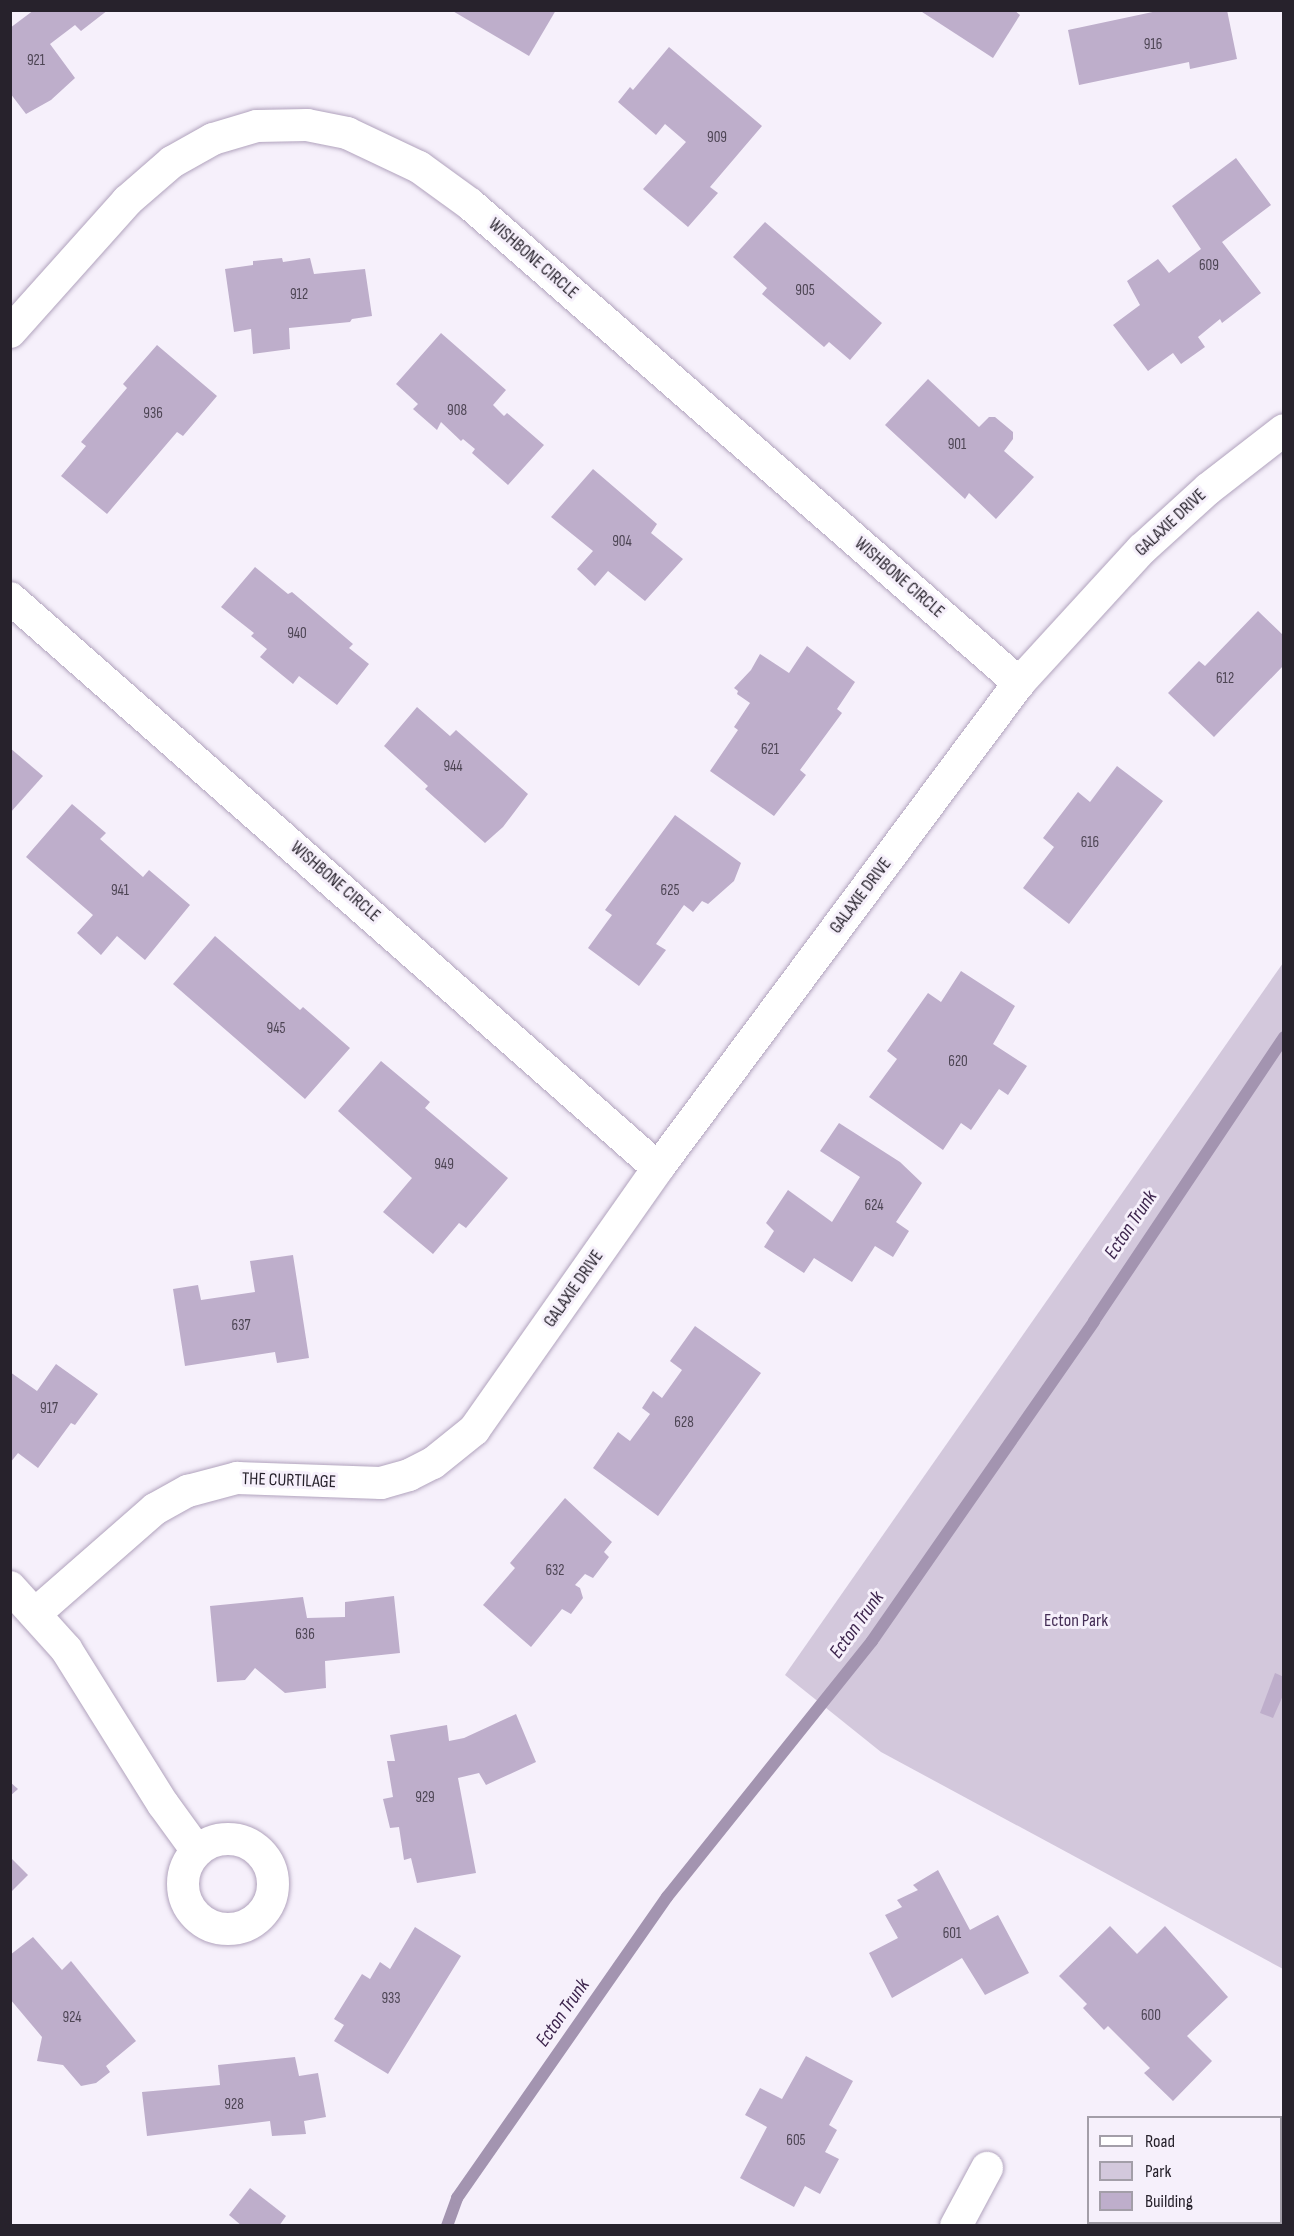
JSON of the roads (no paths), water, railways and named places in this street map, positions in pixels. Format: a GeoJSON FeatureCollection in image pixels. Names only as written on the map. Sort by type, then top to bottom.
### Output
{"type":"FeatureCollection","features":[{"type":"Feature","properties":{"kind":"street","name":"WISHBONE CIRCLE"},"geometry":{"type":"LineString","coordinates":[[10,332],[128,201],[172,162],[213,139],[257,126],[307,125],[347,133],[419,167],[470,204],[1019,683]]}},
{"type":"Feature","properties":{"kind":"street","name":"GALAXIE DRIVE"},"geometry":{"type":"LineString","coordinates":[[490,1409],[658,1168],[1019,683],[1142,549],[1208,489],[1284,430]]}},
{"type":"Feature","properties":{"kind":"street","name":"WISHBONE CIRCLE"},"geometry":{"type":"LineString","coordinates":[[10,598],[658,1168]]}},
{"type":"Feature","properties":{"kind":"street","name":"THE CURTILAGE"},"geometry":{"type":"LineString","coordinates":[[36,1613],[155,1509],[188,1491],[237,1479],[351,1484],[381,1482],[409,1475],[433,1463],[457,1446],[490,1409]]}},
{"type":"Feature","properties":{"kind":"street"},"geometry":{"type":"LineString","coordinates":[[10,1587],[36,1613],[66,1649],[163,1804],[197,1851]]}},
{"type":"Feature","properties":{"kind":"street"},"geometry":{"type":"LineString","coordinates":[[956,2226],[987,2168]]}},
{"type":"Feature","properties":{"kind":"waterway","name":"Ecton Trunk"},"geometry":{"type":"LineString","coordinates":[[447,2226],[457,2198],[667,1897],[872,1641],[1094,1321],[1284,1037]]}},
{"type":"Feature","properties":{"kind":"park label","name":"Ecton Park"},"geometry":{"type":"Point","coordinates":[1076,1621]}}]}
